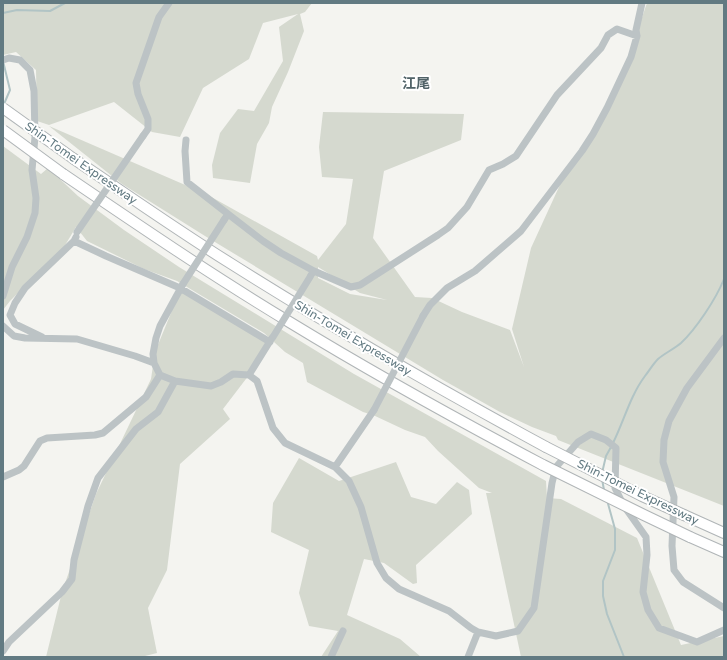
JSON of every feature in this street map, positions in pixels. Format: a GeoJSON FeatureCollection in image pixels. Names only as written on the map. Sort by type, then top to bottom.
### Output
{"type":"FeatureCollection","features":[{"type":"Feature","properties":{"kind":"highway","name":"Shin-Tomei Expressway"},"geometry":{"type":"LineString","coordinates":[[3,108],[74,159],[229,262],[304,309],[488,416],[642,496],[724,533]]}},
{"type":"Feature","properties":{"kind":"highway","name":"Shin-Tomei Expressway"},"geometry":{"type":"LineString","coordinates":[[3,130],[63,174],[146,231],[290,323],[409,392],[544,465],[690,537],[724,552]]}},
{"type":"Feature","properties":{"kind":"street"},"geometry":{"type":"LineString","coordinates":[[46,338],[15,324],[10,315],[24,288],[74,241],[77,232],[148,129],[148,119],[138,94],[136,83],[159,18],[169,3]]}},
{"type":"Feature","properties":{"kind":"street"},"geometry":{"type":"LineString","coordinates":[[334,467],[374,410],[430,304],[447,288],[475,271],[521,231],[582,151],[598,125],[631,56],[637,36],[636,30],[642,3]]}},
{"type":"Feature","properties":{"kind":"street"},"geometry":{"type":"LineString","coordinates":[[186,140],[185,151],[187,182],[226,217],[312,274],[351,287],[360,285],[448,228],[467,206],[489,170],[516,156],[557,95],[601,48],[608,35],[616,29],[637,36]]}},
{"type":"Feature","properties":{"kind":"street"},"geometry":{"type":"LineString","coordinates":[[3,60],[9,58],[20,60],[30,70],[34,91],[35,137],[32,170],[36,198],[35,213],[27,237],[12,267],[3,296]]}},
{"type":"Feature","properties":{"kind":"street"},"geometry":{"type":"LineString","coordinates":[[226,217],[182,286],[160,326],[153,354],[154,363],[160,375],[175,381],[211,386],[221,382],[233,374],[250,375],[257,381],[273,428],[285,443],[334,467],[349,481],[361,508],[377,563],[386,578],[399,589],[448,612],[478,632],[496,636],[518,631],[534,608],[552,484],[556,467],[578,442],[591,434],[606,440],[616,448],[615,488],[624,506],[646,537],[647,555],[643,592],[648,610],[659,628],[697,642],[724,630]]}},
{"type":"Feature","properties":{"kind":"street"},"geometry":{"type":"LineString","coordinates":[[74,241],[106,256],[182,286],[271,339]]}},
{"type":"Feature","properties":{"kind":"street"},"geometry":{"type":"LineString","coordinates":[[250,375],[312,274]]}},
{"type":"Feature","properties":{"kind":"street"},"geometry":{"type":"LineString","coordinates":[[3,326],[14,336],[26,338],[77,339],[154,363]]}},
{"type":"Feature","properties":{"kind":"street"},"geometry":{"type":"LineString","coordinates":[[724,338],[687,388],[669,421],[664,440],[663,462],[674,497],[672,546],[674,570],[683,582],[724,608]]}},
{"type":"Feature","properties":{"kind":"street"},"geometry":{"type":"LineString","coordinates":[[3,477],[19,470],[24,466],[40,441],[47,438],[95,435],[102,433],[146,397],[160,375]]}},
{"type":"Feature","properties":{"kind":"street"},"geometry":{"type":"LineString","coordinates":[[3,651],[9,642],[62,592],[72,579],[74,560],[88,506],[98,478],[136,429],[158,412],[175,381]]}},
{"type":"Feature","properties":{"kind":"street"},"geometry":{"type":"LineString","coordinates":[[331,657],[343,631]]}},
{"type":"Feature","properties":{"kind":"street"},"geometry":{"type":"LineString","coordinates":[[468,657],[478,632]]}},
{"type":"Feature","properties":{"kind":"shaded area"},"geometry":{"type":"Polygon","coordinates":[[[3,3],[312,3],[305,12],[300,14],[304,31],[272,107],[269,123],[257,144],[250,183],[213,178],[212,165],[220,133],[238,109],[254,111],[283,61],[279,27],[298,14],[263,23],[249,59],[203,88],[180,137],[152,132],[114,102],[49,125],[37,121],[36,70],[16,52],[3,55],[3,3]]]}},
{"type":"Feature","properties":{"kind":"shaded area"},"geometry":{"type":"Polygon","coordinates":[[[647,3],[724,3],[724,506],[558,440],[556,436],[500,412],[443,380],[122,184],[49,126],[206,194],[317,256],[318,260],[346,224],[353,179],[322,177],[319,147],[323,112],[464,114],[461,140],[384,171],[373,238],[415,297],[432,298],[462,312],[510,330],[524,367],[512,329],[531,248],[564,176],[614,98],[647,3]],[[318,267],[318,278],[350,294],[387,300],[360,293],[318,267]]]}},
{"type":"Feature","properties":{"kind":"shaded area"},"geometry":{"type":"Polygon","coordinates":[[[3,146],[41,174],[48,168],[78,196],[124,230],[179,267],[354,374],[546,481],[547,498],[561,499],[637,538],[681,645],[724,636],[724,657],[521,657],[486,493],[492,493],[479,488],[438,451],[425,437],[363,412],[307,382],[303,363],[285,352],[264,333],[177,281],[144,269],[87,241],[76,227],[64,247],[10,301],[3,310],[3,146]]]}},
{"type":"Feature","properties":{"kind":"shaded area"},"geometry":{"type":"Polygon","coordinates":[[[180,291],[270,342],[249,375],[223,409],[230,419],[180,464],[167,570],[148,608],[157,653],[141,657],[46,657],[62,592],[96,494],[151,379],[155,352],[180,291]]]}},
{"type":"Feature","properties":{"kind":"shaded area"},"geometry":{"type":"Polygon","coordinates":[[[299,458],[339,481],[396,462],[411,497],[436,504],[457,482],[469,490],[472,514],[416,565],[417,583],[413,584],[384,563],[364,559],[347,615],[400,639],[421,657],[321,657],[338,631],[309,626],[299,593],[309,550],[271,532],[273,503],[299,458]]]}},
{"type":"Feature","properties":{"kind":"waterway"},"geometry":{"type":"LineString","coordinates":[[3,13],[17,10],[50,11],[65,3]]}},
{"type":"Feature","properties":{"kind":"waterway"},"geometry":{"type":"LineString","coordinates":[[3,61],[10,90],[4,104]]}},
{"type":"Feature","properties":{"kind":"waterway"},"geometry":{"type":"LineString","coordinates":[[613,443],[631,400],[640,384],[658,359],[681,343],[693,330],[711,304],[724,279]]}},
{"type":"Feature","properties":{"kind":"waterway"},"geometry":{"type":"LineString","coordinates":[[602,473],[606,456],[611,447]]}},
{"type":"Feature","properties":{"kind":"waterway"},"geometry":{"type":"LineString","coordinates":[[602,479],[604,490]]}},
{"type":"Feature","properties":{"kind":"waterway"},"geometry":{"type":"LineString","coordinates":[[607,500],[615,529],[615,550],[603,581],[603,596],[607,614],[624,657]]}},
{"type":"Feature","properties":{"kind":"district","name":"江尾"},"geometry":{"type":"Point","coordinates":[416,83]}}]}
